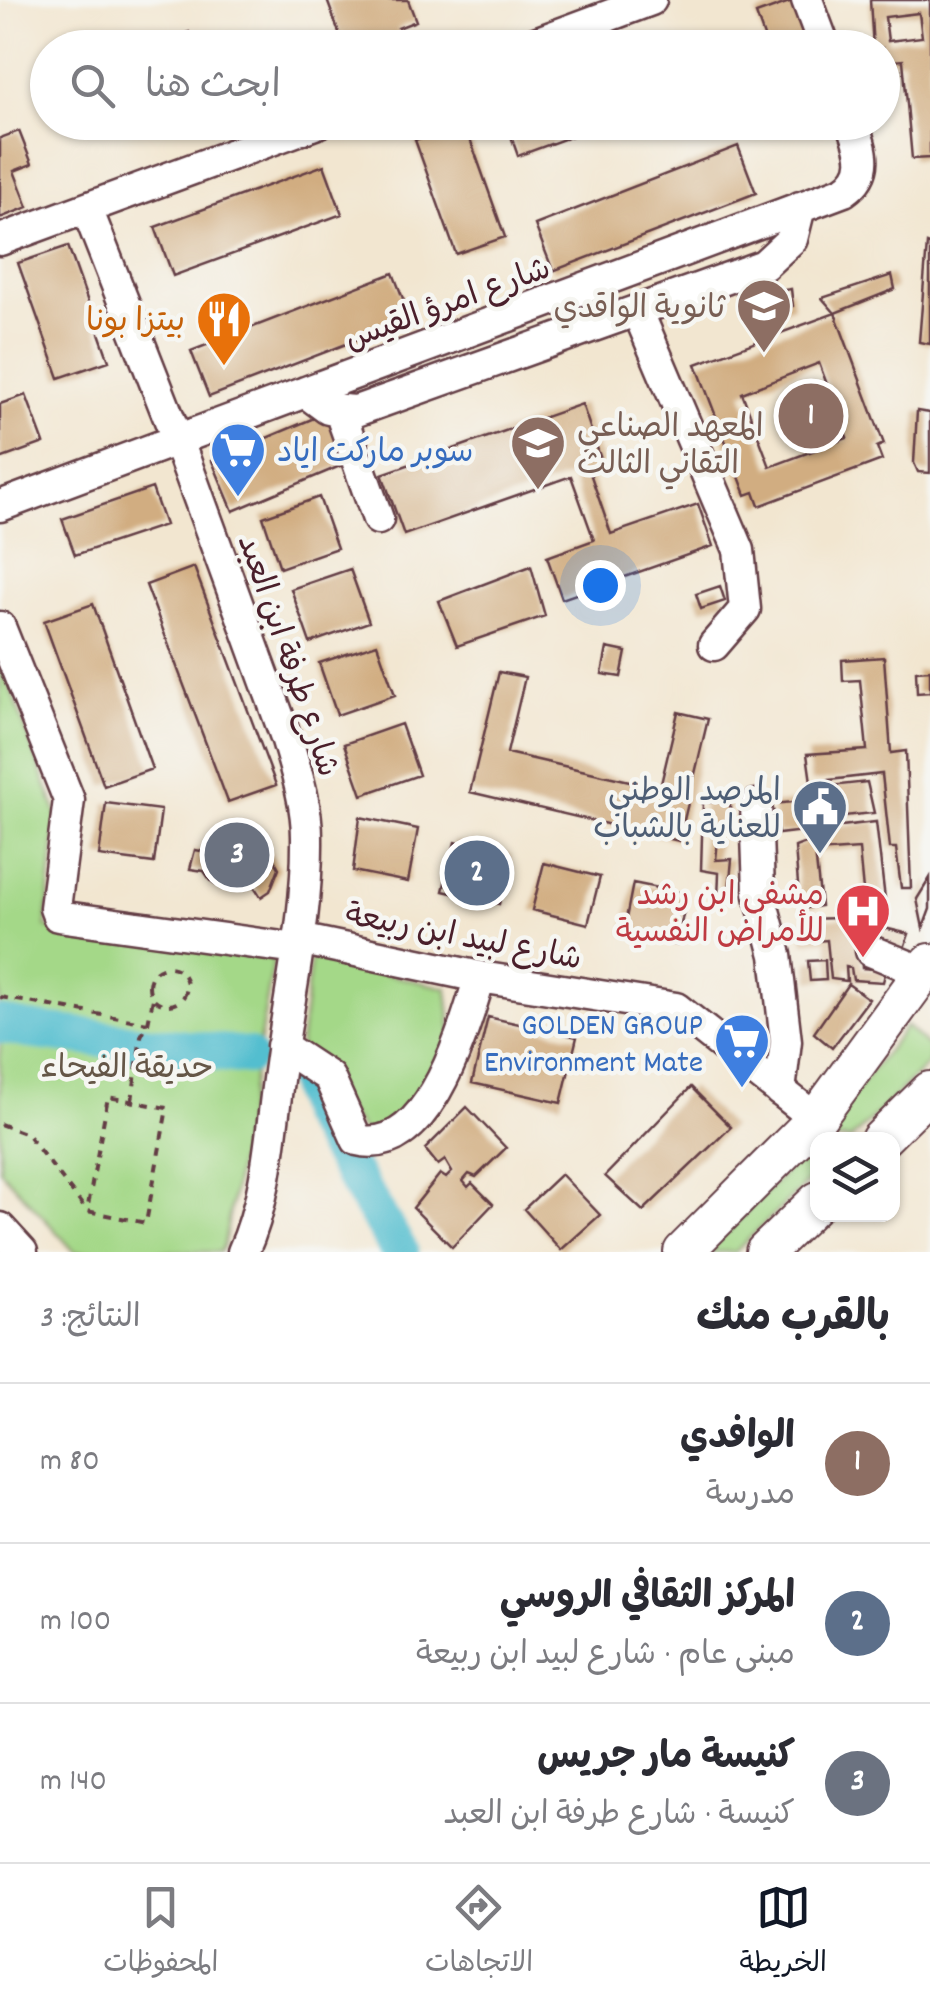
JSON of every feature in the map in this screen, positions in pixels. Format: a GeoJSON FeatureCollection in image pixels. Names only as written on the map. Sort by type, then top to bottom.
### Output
{"type":"FeatureCollection","features":[{"type":"Feature","properties":{"kind":"main road"},"geometry":{"type":"LineString","coordinates":[[683,1252],[816,1120],[927,972]]}},
{"type":"Feature","properties":{"kind":"main road"},"geometry":{"type":"LineString","coordinates":[[888,1132],[930,1091]]}},
{"type":"Feature","properties":{"kind":"main road"},"geometry":{"type":"LineString","coordinates":[[765,1252],[810,1209]]}},
{"type":"Feature","properties":{"kind":"street"},"geometry":{"type":"LineString","coordinates":[[570,30],[651,0]]}},
{"type":"Feature","properties":{"kind":"street"},"geometry":{"type":"LineString","coordinates":[[808,0],[819,30]]}},
{"type":"Feature","properties":{"kind":"street"},"geometry":{"type":"LineString","coordinates":[[0,240],[272,140]]}},
{"type":"Feature","properties":{"kind":"street","name":"شارع امرؤ القيس"},"geometry":{"type":"LineString","coordinates":[[0,506],[844,191],[861,174],[863,150],[859,140]]}},
{"type":"Feature","properties":{"kind":"street"},"geometry":{"type":"LineString","coordinates":[[305,392],[319,405],[356,412],[764,264],[776,258],[792,239],[800,207]]}},
{"type":"Feature","properties":{"kind":"street","name":"شارع طرفة ابن العبد"},"geometry":{"type":"LineString","coordinates":[[87,209],[178,440],[287,740],[301,789],[307,834],[298,944],[262,1188],[252,1233],[243,1252]]}},
{"type":"Feature","properties":{"kind":"street"},"geometry":{"type":"LineString","coordinates":[[637,310],[739,550],[745,609],[714,645]]}},
{"type":"Feature","properties":{"kind":"street"},"geometry":{"type":"LineString","coordinates":[[340,412],[378,518]]}},
{"type":"Feature","properties":{"kind":"street","name":"شارع لبيد ابن ربيعة"},"geometry":{"type":"LineString","coordinates":[[0,627],[69,800],[55,908],[58,916],[298,944],[676,1008],[816,1120]]}},
{"type":"Feature","properties":{"kind":"street"},"geometry":{"type":"LineString","coordinates":[[756,805],[759,892],[776,955],[786,1041],[780,1091]]}},
{"type":"Feature","properties":{"kind":"street"},"geometry":{"type":"LineString","coordinates":[[871,951],[927,972]]}},
{"type":"Feature","properties":{"kind":"street"},"geometry":{"type":"LineString","coordinates":[[282,1046],[329,1076],[357,1140],[372,1144],[389,1140],[420,1113],[450,1067],[480,977]]}},
{"type":"Feature","properties":{"kind":"street"},"geometry":{"type":"LineString","coordinates":[[0,1228],[22,1252]]}},
{"type":"Feature","properties":{"kind":"path"},"geometry":{"type":"LineString","coordinates":[[132,1101],[141,1036],[154,998],[150,981],[156,971],[174,967],[184,974],[186,993],[178,1003],[165,1005],[154,998]]}},
{"type":"Feature","properties":{"kind":"path"},"geometry":{"type":"LineString","coordinates":[[0,997],[148,1023]]}},
{"type":"Feature","properties":{"kind":"path"},"geometry":{"type":"LineString","coordinates":[[0,1124],[28,1134],[87,1212],[146,1222],[167,1108],[108,1097],[87,1212]]}},
{"type":"Feature","properties":{"kind":"green space","name":"حديقة الفيحاء"},"geometry":{"type":"Polygon","coordinates":[[[0,660],[57,814],[46,927],[274,959],[220,1252],[75,1252],[0,1170],[0,660]]]}},
{"type":"Feature","properties":{"kind":"green space"},"geometry":{"type":"Polygon","coordinates":[[[311,957],[447,988],[453,1047],[402,1121],[367,1136],[299,1052],[311,957]]]}},
{"type":"Feature","properties":{"kind":"green space"},"geometry":{"type":"Polygon","coordinates":[[[906,1026],[930,1048],[930,1062],[858,1132],[824,1132],[906,1026]]]}},
{"type":"Feature","properties":{"kind":"green space"},"geometry":{"type":"Polygon","coordinates":[[[810,1147],[810,1180],[735,1252],[707,1252],[810,1147]]]}},
{"type":"Feature","properties":{"kind":"building"},"geometry":{"type":"Polygon","coordinates":[[[327,0],[408,0],[416,21],[399,30],[338,30],[327,0]]]}},
{"type":"Feature","properties":{"kind":"building"},"geometry":{"type":"Polygon","coordinates":[[[795,0],[813,30],[762,30],[756,14],[795,0]]]}},
{"type":"Feature","properties":{"kind":"building"},"geometry":{"type":"Polygon","coordinates":[[[870,0],[930,0],[930,158],[912,159],[903,60],[900,60],[900,40],[922,37],[919,13],[885,17],[887,30],[872,30],[870,0]]]}},
{"type":"Feature","properties":{"kind":"building"},"geometry":{"type":"Polygon","coordinates":[[[19,131],[32,164],[14,171],[28,207],[0,218],[0,138],[19,131]]]}},
{"type":"Feature","properties":{"kind":"building"},"geometry":{"type":"Polygon","coordinates":[[[415,140],[470,140],[505,237],[456,254],[415,140]]]}},
{"type":"Feature","properties":{"kind":"building"},"geometry":{"type":"Polygon","coordinates":[[[512,140],[562,140],[518,156],[512,140]]]}},
{"type":"Feature","properties":{"kind":"building"},"geometry":{"type":"Polygon","coordinates":[[[738,146],[756,193],[553,271],[535,225],[738,146]]]}},
{"type":"Feature","properties":{"kind":"building"},"geometry":{"type":"Polygon","coordinates":[[[324,165],[342,214],[173,276],[155,227],[324,165]]]}},
{"type":"Feature","properties":{"kind":"building"},"geometry":{"type":"Polygon","coordinates":[[[927,244],[930,245],[930,344],[919,342],[927,244]]]}},
{"type":"Feature","properties":{"kind":"building"},"geometry":{"type":"Polygon","coordinates":[[[68,246],[109,361],[59,378],[18,263],[68,246]]]}},
{"type":"Feature","properties":{"kind":"building"},"geometry":{"type":"Polygon","coordinates":[[[393,273],[411,319],[209,397],[191,351],[393,273]]]}},
{"type":"Feature","properties":{"kind":"building"},"geometry":{"type":"Polygon","coordinates":[[[892,275],[895,289],[835,313],[822,298],[892,275]]]}},
{"type":"Feature","properties":{"kind":"building"},"geometry":{"type":"Polygon","coordinates":[[[791,289],[793,306],[770,315],[766,293],[791,289]]]}},
{"type":"Feature","properties":{"kind":"building"},"geometry":{"type":"Polygon","coordinates":[[[835,313],[884,444],[877,447],[882,460],[759,506],[754,492],[746,495],[696,364],[835,313]],[[819,363],[742,393],[770,467],[847,438],[819,363]]]}},
{"type":"Feature","properties":{"kind":"building"},"geometry":{"type":"Polygon","coordinates":[[[26,395],[44,443],[0,459],[0,404],[26,395]]]}},
{"type":"Feature","properties":{"kind":"building"},"geometry":{"type":"Polygon","coordinates":[[[582,404],[603,465],[589,470],[611,534],[698,504],[713,546],[562,599],[547,557],[594,540],[571,476],[404,535],[382,474],[582,404]]]}},
{"type":"Feature","properties":{"kind":"building"},"geometry":{"type":"Polygon","coordinates":[[[331,411],[352,461],[233,511],[212,461],[331,411]]]}},
{"type":"Feature","properties":{"kind":"building"},"geometry":{"type":"Polygon","coordinates":[[[917,411],[930,413],[930,473],[918,472],[914,463],[917,411]]]}},
{"type":"Feature","properties":{"kind":"building"},"geometry":{"type":"Polygon","coordinates":[[[152,488],[165,525],[75,555],[62,519],[152,488]]]}},
{"type":"Feature","properties":{"kind":"building"},"geometry":{"type":"Polygon","coordinates":[[[319,497],[337,548],[280,568],[263,517],[319,497]]]}},
{"type":"Feature","properties":{"kind":"building"},"geometry":{"type":"Polygon","coordinates":[[[531,566],[545,616],[457,646],[439,601],[531,566]]]}},
{"type":"Feature","properties":{"kind":"building"},"geometry":{"type":"Polygon","coordinates":[[[194,567],[276,785],[228,802],[146,585],[194,567]]]}},
{"type":"Feature","properties":{"kind":"building"},"geometry":{"type":"Polygon","coordinates":[[[350,569],[369,622],[310,643],[291,589],[350,569]]]}},
{"type":"Feature","properties":{"kind":"building"},"geometry":{"type":"Polygon","coordinates":[[[720,586],[725,601],[701,609],[696,594],[720,586]]]}},
{"type":"Feature","properties":{"kind":"building"},"geometry":{"type":"Polygon","coordinates":[[[93,604],[152,769],[104,786],[44,621],[93,604]]]}},
{"type":"Feature","properties":{"kind":"building"},"geometry":{"type":"Polygon","coordinates":[[[377,644],[395,695],[337,715],[319,663],[377,644]]]}},
{"type":"Feature","properties":{"kind":"building"},"geometry":{"type":"Polygon","coordinates":[[[607,648],[626,652],[621,677],[602,674],[607,648]]]}},
{"type":"Feature","properties":{"kind":"building"},"geometry":{"type":"Polygon","coordinates":[[[884,657],[891,753],[906,751],[911,888],[901,888],[896,848],[890,848],[882,774],[811,782],[807,754],[867,750],[860,680],[843,681],[842,660],[884,657]]]}},
{"type":"Feature","properties":{"kind":"building"},"geometry":{"type":"Polygon","coordinates":[[[930,670],[930,692],[917,693],[916,671],[930,670]]]}},
{"type":"Feature","properties":{"kind":"building"},"geometry":{"type":"Polygon","coordinates":[[[499,672],[525,677],[507,753],[660,788],[678,712],[708,719],[679,841],[470,792],[499,672]]]}},
{"type":"Feature","properties":{"kind":"building"},"geometry":{"type":"Polygon","coordinates":[[[401,724],[419,775],[362,795],[344,744],[401,724]]]}},
{"type":"Feature","properties":{"kind":"building"},"geometry":{"type":"Polygon","coordinates":[[[867,782],[874,813],[824,818],[821,787],[867,782]]]}},
{"type":"Feature","properties":{"kind":"building"},"geometry":{"type":"Polygon","coordinates":[[[813,800],[815,829],[876,822],[885,899],[864,901],[859,849],[815,852],[821,906],[800,909],[795,847],[806,843],[803,831],[778,834],[772,804],[813,800]]]}},
{"type":"Feature","properties":{"kind":"building"},"geometry":{"type":"Polygon","coordinates":[[[703,802],[730,802],[730,829],[719,829],[716,860],[732,859],[728,902],[718,899],[719,873],[701,870],[703,802]]]}},
{"type":"Feature","properties":{"kind":"building"},"geometry":{"type":"Polygon","coordinates":[[[106,803],[161,810],[154,863],[99,856],[106,803]]]}},
{"type":"Feature","properties":{"kind":"building"},"geometry":{"type":"Polygon","coordinates":[[[360,817],[418,829],[408,882],[353,871],[360,817]]]}},
{"type":"Feature","properties":{"kind":"building"},"geometry":{"type":"Polygon","coordinates":[[[227,836],[240,836],[254,846],[264,841],[279,868],[270,891],[261,897],[252,883],[242,889],[224,889],[204,871],[190,869],[195,850],[207,852],[227,836]]]}},
{"type":"Feature","properties":{"kind":"building"},"geometry":{"type":"Polygon","coordinates":[[[455,842],[511,855],[499,904],[443,891],[455,842]]]}},
{"type":"Feature","properties":{"kind":"building"},"geometry":{"type":"Polygon","coordinates":[[[544,863],[600,877],[588,924],[532,910],[544,863]]]}},
{"type":"Feature","properties":{"kind":"building"},"geometry":{"type":"Polygon","coordinates":[[[930,878],[930,909],[923,928],[917,899],[930,878]]]}},
{"type":"Feature","properties":{"kind":"building"},"geometry":{"type":"Polygon","coordinates":[[[633,883],[687,894],[677,945],[623,934],[633,883]]]}},
{"type":"Feature","properties":{"kind":"building"},"geometry":{"type":"Polygon","coordinates":[[[843,918],[909,934],[903,951],[860,942],[862,968],[886,970],[883,982],[853,980],[851,968],[846,967],[847,981],[831,979],[827,940],[804,942],[802,919],[843,918]]]}},
{"type":"Feature","properties":{"kind":"building"},"geometry":{"type":"Polygon","coordinates":[[[825,960],[826,980],[810,981],[808,961],[825,960]]]}},
{"type":"Feature","properties":{"kind":"building"},"geometry":{"type":"Polygon","coordinates":[[[848,984],[869,999],[832,1048],[814,1033],[848,984]]]}},
{"type":"Feature","properties":{"kind":"building"},"geometry":{"type":"Polygon","coordinates":[[[488,1017],[577,1037],[561,1103],[472,1083],[488,1017]]]}},
{"type":"Feature","properties":{"kind":"building"},"geometry":{"type":"Polygon","coordinates":[[[691,1087],[731,1127],[643,1211],[605,1176],[691,1087]]]}},
{"type":"Feature","properties":{"kind":"building"},"geometry":{"type":"Polygon","coordinates":[[[467,1107],[506,1148],[476,1177],[469,1174],[463,1181],[468,1187],[472,1183],[493,1204],[452,1247],[413,1208],[440,1174],[446,1178],[452,1172],[445,1160],[438,1165],[425,1149],[467,1107]]]}},
{"type":"Feature","properties":{"kind":"building"},"geometry":{"type":"Polygon","coordinates":[[[561,1174],[600,1215],[561,1250],[524,1209],[561,1174]]]}},
{"type":"Feature","properties":{"kind":"waterway"},"geometry":{"type":"LineString","coordinates":[[0,1024],[247,1056]]}},
{"type":"Feature","properties":{"kind":"waterway"},"geometry":{"type":"LineString","coordinates":[[306,1082],[315,1113],[400,1252]]}},
{"type":"Feature","properties":{"kind":"place","name":"ثانوية الواقدي"},"geometry":{"type":"Point","coordinates":[764,355]}},
{"type":"Feature","properties":{"kind":"place","name":"بيتزا بونا"},"geometry":{"type":"Point","coordinates":[224,368]}},
{"type":"Feature","properties":{"kind":"place","name":"الوافدي"},"geometry":{"type":"Point","coordinates":[811,416]}},
{"type":"Feature","properties":{"kind":"place","name":"المعهد الصناعي التقاني الثالث"},"geometry":{"type":"Point","coordinates":[538,492]}},
{"type":"Feature","properties":{"kind":"place","name":"سوبر ماركت اياد"},"geometry":{"type":"Point","coordinates":[238,499]}},
{"type":"Feature","properties":{"kind":"place","name":"كنيسة مار جريس"},"geometry":{"type":"Point","coordinates":[237,855]}},
{"type":"Feature","properties":{"kind":"place","name":"المرصد الوطني للعناية بالشباب"},"geometry":{"type":"Point","coordinates":[820,856]}},
{"type":"Feature","properties":{"kind":"place","name":"المركز الثقافي الروسي"},"geometry":{"type":"Point","coordinates":[477,873]}},
{"type":"Feature","properties":{"kind":"place","name":"مشفى ابن رشد للأمراض النفسية"},"geometry":{"type":"Point","coordinates":[863,960]}},
{"type":"Feature","properties":{"kind":"place","name":"GOLDEN GROUP Environment Mate"},"geometry":{"type":"Point","coordinates":[742,1090]}}]}
